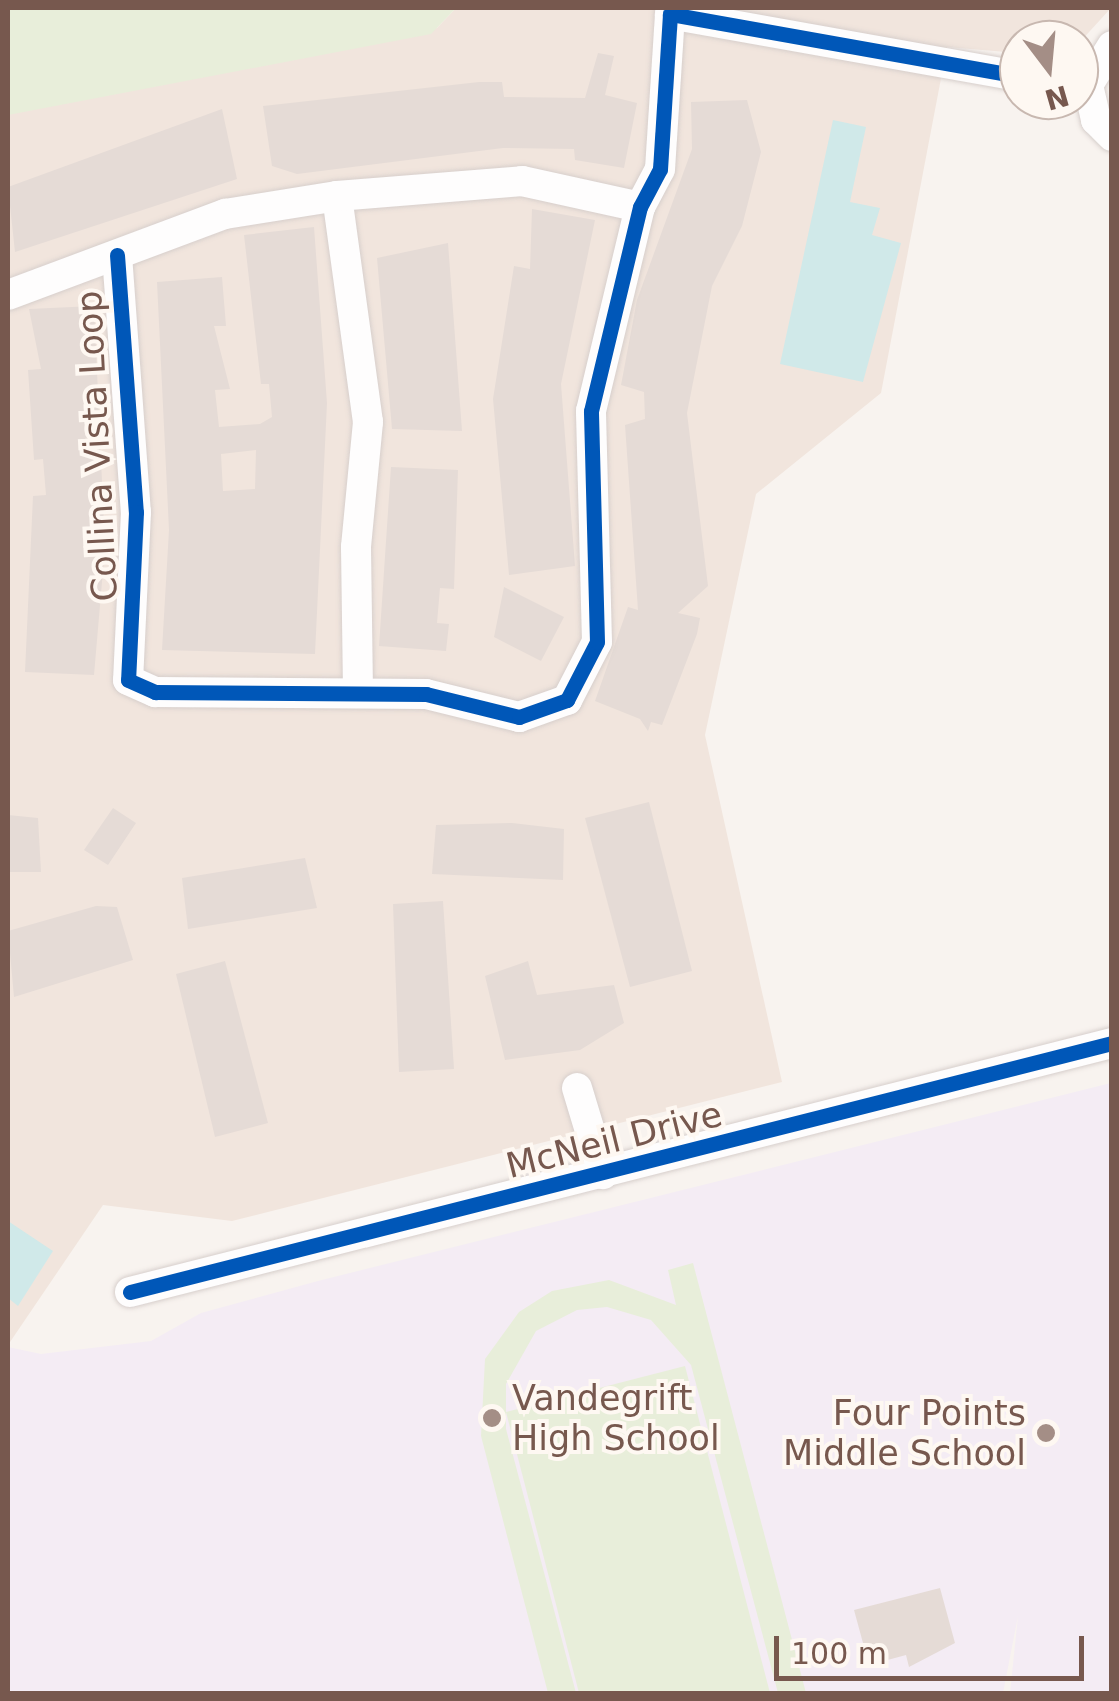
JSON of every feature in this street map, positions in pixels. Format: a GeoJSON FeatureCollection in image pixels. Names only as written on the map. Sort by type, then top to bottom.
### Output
{"type":"FeatureCollection","features":[{"type":"Feature","properties":{"kind":"street","name":"Collina Vista Loop"},"geometry":{"type":"LineString","coordinates":[[116,255],[136,512],[128,680],[155,692],[358,690],[426,694],[519,718],[568,700],[597,642],[591,411],[640,207],[660,169],[670,14],[999,72]]}},
{"type":"Feature","properties":{"kind":"street"},"geometry":{"type":"LineString","coordinates":[[8,295],[225,214],[337,196],[522,181],[640,207]]}},
{"type":"Feature","properties":{"kind":"street"},"geometry":{"type":"LineString","coordinates":[[337,196],[368,422],[356,547],[358,690]]}},
{"type":"Feature","properties":{"kind":"street","name":"McNeil Drive"},"geometry":{"type":"LineString","coordinates":[[130,1292],[1112,1043]]}},
{"type":"Feature","properties":{"kind":"street"},"geometry":{"type":"LineString","coordinates":[[577,1088],[603,1174]]}},
{"type":"Feature","properties":{"kind":"shaded area"},"geometry":{"type":"Polygon","coordinates":[[[456,8],[1111,8],[1099,21],[999,20],[999,51],[947,47],[881,393],[756,494],[705,735],[782,1082],[232,1221],[103,1205],[8,1345],[8,112],[437,28],[456,8]]]}},
{"type":"Feature","properties":{"kind":"shaded area","name":"Vandegrift High School"},"geometry":{"type":"Polygon","coordinates":[[[1111,1083],[1111,1693],[1010,1693],[1018,1616],[1003,1693],[8,1693],[8,1347],[41,1354],[151,1341],[201,1313],[318,1281],[1111,1083]]]}},
{"type":"Feature","properties":{"kind":"green space"},"geometry":{"type":"Polygon","coordinates":[[[8,8],[456,8],[431,34],[8,115],[8,8]]]}},
{"type":"Feature","properties":{"kind":"green space"},"geometry":{"type":"Polygon","coordinates":[[[693,1263],[806,1693],[778,1693],[691,1365],[651,1320],[607,1307],[577,1310],[536,1331],[506,1384],[506,1429],[576,1693],[548,1693],[481,1436],[485,1359],[519,1312],[552,1291],[609,1280],[676,1305],[668,1270],[693,1263]]]}},
{"type":"Feature","properties":{"kind":"green space"},"geometry":{"type":"Polygon","coordinates":[[[685,1366],[770,1693],[579,1693],[506,1412],[685,1366]]]}},
{"type":"Feature","properties":{"kind":"water"},"geometry":{"type":"Polygon","coordinates":[[[833,120],[866,127],[850,202],[880,208],[872,235],[901,243],[863,382],[780,364],[833,120]]]}},
{"type":"Feature","properties":{"kind":"water"},"geometry":{"type":"Polygon","coordinates":[[[8,1221],[53,1251],[18,1306],[8,1298],[8,1221]]]}},
{"type":"Feature","properties":{"kind":"building"},"geometry":{"type":"Polygon","coordinates":[[[598,53],[614,56],[605,95],[637,103],[624,168],[575,160],[574,149],[503,148],[297,174],[272,166],[263,106],[479,82],[502,82],[504,97],[585,98],[598,53]]]}},
{"type":"Feature","properties":{"kind":"building"},"geometry":{"type":"Polygon","coordinates":[[[747,100],[761,152],[742,226],[712,286],[687,413],[708,586],[678,613],[700,618],[697,634],[662,725],[651,722],[648,731],[640,719],[595,701],[628,607],[638,610],[625,425],[645,419],[644,392],[621,385],[637,300],[692,149],[691,102],[747,100]]]}},
{"type":"Feature","properties":{"kind":"building"},"geometry":{"type":"Polygon","coordinates":[[[222,109],[237,179],[15,252],[8,187],[222,109]]]}},
{"type":"Feature","properties":{"kind":"building"},"geometry":{"type":"Polygon","coordinates":[[[532,209],[595,220],[561,384],[575,566],[509,575],[493,399],[514,266],[530,269],[532,209]]]}},
{"type":"Feature","properties":{"kind":"building"},"geometry":{"type":"Polygon","coordinates":[[[314,227],[327,403],[315,654],[162,650],[169,530],[157,282],[222,277],[226,326],[214,326],[230,389],[215,390],[219,427],[260,424],[272,417],[269,384],[261,384],[244,235],[314,227]],[[256,450],[221,454],[223,491],[255,489],[256,450]]]}},
{"type":"Feature","properties":{"kind":"building"},"geometry":{"type":"Polygon","coordinates":[[[448,243],[462,431],[392,429],[377,258],[448,243]]]}},
{"type":"Feature","properties":{"kind":"building"},"geometry":{"type":"Polygon","coordinates":[[[94,306],[105,547],[94,675],[25,672],[33,496],[46,495],[43,459],[34,460],[28,370],[41,369],[29,309],[94,306]]]}},
{"type":"Feature","properties":{"kind":"building"},"geometry":{"type":"Polygon","coordinates":[[[391,467],[458,470],[454,589],[440,588],[437,623],[449,624],[446,651],[379,646],[391,467]]]}},
{"type":"Feature","properties":{"kind":"building"},"geometry":{"type":"Polygon","coordinates":[[[504,587],[564,617],[541,661],[494,637],[504,587]]]}},
{"type":"Feature","properties":{"kind":"building"},"geometry":{"type":"Polygon","coordinates":[[[649,802],[692,971],[630,987],[585,818],[649,802]]]}},
{"type":"Feature","properties":{"kind":"building"},"geometry":{"type":"Polygon","coordinates":[[[113,808],[136,823],[108,865],[84,850],[113,808]]]}},
{"type":"Feature","properties":{"kind":"building"},"geometry":{"type":"Polygon","coordinates":[[[8,815],[38,818],[41,872],[8,872],[8,815]]]}},
{"type":"Feature","properties":{"kind":"building"},"geometry":{"type":"Polygon","coordinates":[[[512,823],[564,829],[563,880],[432,874],[436,825],[512,823]]]}},
{"type":"Feature","properties":{"kind":"building"},"geometry":{"type":"Polygon","coordinates":[[[305,858],[317,908],[188,929],[182,878],[305,858]]]}},
{"type":"Feature","properties":{"kind":"building"},"geometry":{"type":"Polygon","coordinates":[[[443,901],[454,1069],[399,1072],[393,904],[443,901]]]}},
{"type":"Feature","properties":{"kind":"building"},"geometry":{"type":"Polygon","coordinates":[[[96,906],[117,907],[133,960],[14,997],[8,931],[96,906]]]}},
{"type":"Feature","properties":{"kind":"building"},"geometry":{"type":"Polygon","coordinates":[[[225,961],[268,1123],[215,1137],[176,974],[225,961]]]}},
{"type":"Feature","properties":{"kind":"building"},"geometry":{"type":"Polygon","coordinates":[[[528,961],[537,995],[614,985],[624,1023],[580,1050],[505,1060],[485,976],[528,961]]]}},
{"type":"Feature","properties":{"kind":"building"},"geometry":{"type":"Polygon","coordinates":[[[940,1588],[955,1643],[909,1667],[906,1655],[869,1665],[854,1610],[940,1588]]]}},
{"type":"Feature","properties":{"kind":"cycle path"},"geometry":{"type":"LineString","coordinates":[[117,255],[136,512],[128,680],[155,692],[426,694],[519,717],[567,700],[597,642],[591,411],[640,207],[660,169],[670,14],[999,72]]}},
{"type":"Feature","properties":{"kind":"cycle path"},"geometry":{"type":"LineString","coordinates":[[130,1292],[1112,1043]]}},
{"type":"Feature","properties":{"kind":"place","name":"Vandegrift High School"},"geometry":{"type":"Point","coordinates":[492,1418]}},
{"type":"Feature","properties":{"kind":"place","name":"Four Points Middle School"},"geometry":{"type":"Point","coordinates":[1046,1433]}}]}
